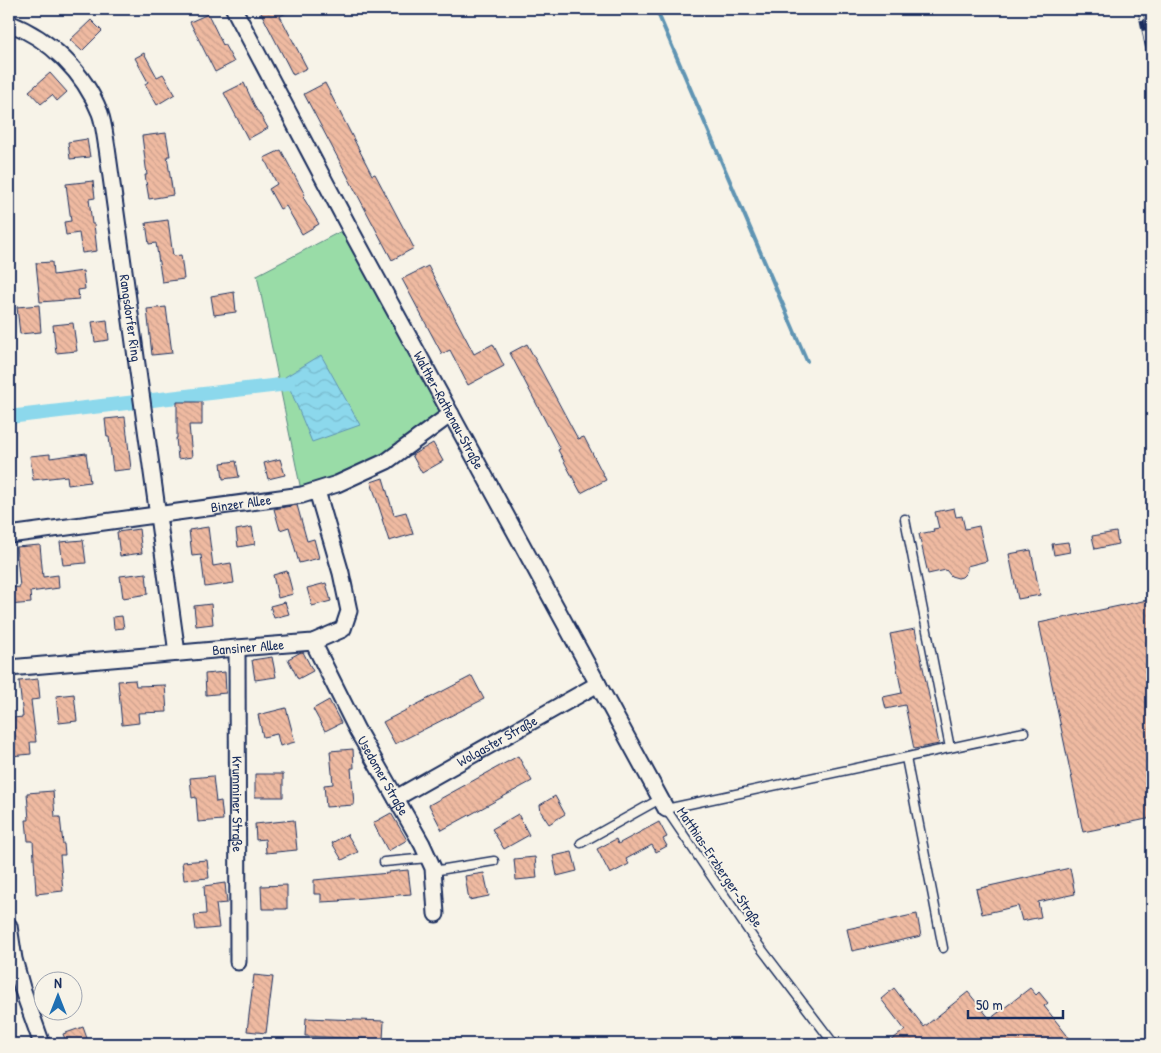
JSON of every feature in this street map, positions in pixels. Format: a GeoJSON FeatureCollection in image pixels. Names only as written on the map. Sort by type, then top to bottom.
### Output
{"type":"FeatureCollection","features":[{"type":"Feature","properties":{"kind":"street","name":"Walther-Rathenau-Straße"},"geometry":{"type":"LineString","coordinates":[[234,9],[349,227],[663,804]]}},
{"type":"Feature","properties":{"kind":"street","name":"Rangsdorfer Ring"},"geometry":{"type":"LineString","coordinates":[[9,23],[40,38],[67,60],[86,86],[101,114],[177,653]]}},
{"type":"Feature","properties":{"kind":"street","name":"Binzer Allee"},"geometry":{"type":"LineString","coordinates":[[9,535],[302,495],[317,491],[387,461],[451,414]]}},
{"type":"Feature","properties":{"kind":"street","name":"Bansiner Allee"},"geometry":{"type":"LineString","coordinates":[[9,668],[313,642],[343,629],[349,611],[317,491]]}},
{"type":"Feature","properties":{"kind":"street","name":"Usedomer Straße"},"geometry":{"type":"LineString","coordinates":[[313,642],[357,730],[431,864],[436,914]]}},
{"type":"Feature","properties":{"kind":"street","name":"Krumminer Straße"},"geometry":{"type":"LineString","coordinates":[[237,648],[238,962]]}},
{"type":"Feature","properties":{"kind":"street","name":"Wolgaster Straße"},"geometry":{"type":"LineString","coordinates":[[396,798],[598,684]]}},
{"type":"Feature","properties":{"kind":"street"},"geometry":{"type":"LineString","coordinates":[[9,926],[14,959],[22,988],[42,1044]]}},
{"type":"Feature","properties":{"kind":"lane"},"geometry":{"type":"LineString","coordinates":[[905,519],[950,748]]}},
{"type":"Feature","properties":{"kind":"lane"},"geometry":{"type":"LineString","coordinates":[[663,804],[906,758],[1024,732]]}},
{"type":"Feature","properties":{"kind":"lane"},"geometry":{"type":"LineString","coordinates":[[906,758],[943,948]]}},
{"type":"Feature","properties":{"kind":"lane","name":"Matthias-Erzberger-Straße"},"geometry":{"type":"LineString","coordinates":[[581,844],[663,804],[754,939],[834,1044]]}},
{"type":"Feature","properties":{"kind":"lane"},"geometry":{"type":"LineString","coordinates":[[384,862],[431,864],[494,861]]}},
{"type":"Feature","properties":{"kind":"green space"},"geometry":{"type":"Polygon","coordinates":[[[349,227],[451,414],[387,461],[302,495],[257,275],[349,227]]]}},
{"type":"Feature","properties":{"kind":"water"},"geometry":{"type":"Polygon","coordinates":[[[321,355],[360,425],[312,442],[285,377],[321,355]]]}},
{"type":"Feature","properties":{"kind":"building"},"geometry":{"type":"Polygon","coordinates":[[[259,9],[294,9],[280,16],[307,68],[293,75],[259,9]]]}},
{"type":"Feature","properties":{"kind":"building"},"geometry":{"type":"Polygon","coordinates":[[[208,14],[223,45],[234,62],[215,72],[190,22],[208,14]]]}},
{"type":"Feature","properties":{"kind":"building"},"geometry":{"type":"Polygon","coordinates":[[[91,20],[102,31],[82,51],[70,40],[91,20]]]}},
{"type":"Feature","properties":{"kind":"building"},"geometry":{"type":"Polygon","coordinates":[[[144,53],[157,77],[163,74],[175,94],[157,105],[145,84],[148,82],[135,58],[144,53]]]}},
{"type":"Feature","properties":{"kind":"building"},"geometry":{"type":"Polygon","coordinates":[[[50,73],[67,92],[57,101],[52,95],[41,104],[29,91],[50,73]]]}},
{"type":"Feature","properties":{"kind":"building"},"geometry":{"type":"Polygon","coordinates":[[[244,83],[257,111],[268,128],[248,139],[224,93],[244,83]]]}},
{"type":"Feature","properties":{"kind":"building"},"geometry":{"type":"Polygon","coordinates":[[[325,83],[372,175],[375,174],[414,248],[392,260],[304,94],[325,83]]]}},
{"type":"Feature","properties":{"kind":"building"},"geometry":{"type":"Polygon","coordinates":[[[166,133],[170,156],[167,156],[173,195],[149,199],[142,136],[166,133]]]}},
{"type":"Feature","properties":{"kind":"building"},"geometry":{"type":"Polygon","coordinates":[[[87,139],[90,157],[70,159],[68,142],[87,139]]]}},
{"type":"Feature","properties":{"kind":"building"},"geometry":{"type":"Polygon","coordinates":[[[281,150],[305,195],[303,197],[319,224],[302,234],[286,206],[280,209],[269,189],[277,184],[264,158],[281,150]]]}},
{"type":"Feature","properties":{"kind":"building"},"geometry":{"type":"Polygon","coordinates":[[[93,181],[95,198],[89,199],[97,251],[82,253],[79,233],[66,235],[64,222],[71,221],[66,184],[93,181]]]}},
{"type":"Feature","properties":{"kind":"building"},"geometry":{"type":"Polygon","coordinates":[[[168,220],[173,256],[181,255],[184,279],[162,282],[156,243],[149,244],[146,223],[168,220]]]}},
{"type":"Feature","properties":{"kind":"building"},"geometry":{"type":"Polygon","coordinates":[[[52,262],[53,275],[83,271],[85,289],[78,290],[79,299],[40,302],[36,263],[52,262]]]}},
{"type":"Feature","properties":{"kind":"building"},"geometry":{"type":"Polygon","coordinates":[[[428,266],[474,354],[493,344],[504,366],[468,385],[450,350],[442,354],[402,279],[428,266]]]}},
{"type":"Feature","properties":{"kind":"building"},"geometry":{"type":"Polygon","coordinates":[[[234,292],[236,312],[214,315],[211,296],[234,292]]]}},
{"type":"Feature","properties":{"kind":"building"},"geometry":{"type":"Polygon","coordinates":[[[39,305],[41,332],[20,334],[17,307],[39,305]]]}},
{"type":"Feature","properties":{"kind":"building"},"geometry":{"type":"Polygon","coordinates":[[[166,307],[172,353],[152,355],[147,309],[166,307]]]}},
{"type":"Feature","properties":{"kind":"building"},"geometry":{"type":"Polygon","coordinates":[[[107,320],[109,340],[95,342],[92,322],[107,320]]]}},
{"type":"Feature","properties":{"kind":"building"},"geometry":{"type":"Polygon","coordinates":[[[73,323],[77,351],[56,353],[53,325],[73,323]]]}},
{"type":"Feature","properties":{"kind":"building"},"geometry":{"type":"Polygon","coordinates":[[[527,344],[578,439],[584,437],[606,480],[581,493],[510,353],[527,344]]]}},
{"type":"Feature","properties":{"kind":"building"},"geometry":{"type":"Polygon","coordinates":[[[177,402],[202,402],[202,425],[189,425],[192,457],[178,459],[176,438],[177,402]]]}},
{"type":"Feature","properties":{"kind":"building"},"geometry":{"type":"Polygon","coordinates":[[[125,417],[131,469],[113,471],[105,419],[125,417]]]}},
{"type":"Feature","properties":{"kind":"building"},"geometry":{"type":"Polygon","coordinates":[[[433,443],[443,461],[422,473],[412,455],[433,443]]]}},
{"type":"Feature","properties":{"kind":"building"},"geometry":{"type":"Polygon","coordinates":[[[86,453],[90,482],[68,485],[67,476],[33,480],[30,456],[50,454],[50,458],[86,453]]]}},
{"type":"Feature","properties":{"kind":"building"},"geometry":{"type":"Polygon","coordinates":[[[280,459],[285,475],[268,479],[264,463],[280,459]]]}},
{"type":"Feature","properties":{"kind":"building"},"geometry":{"type":"Polygon","coordinates":[[[236,461],[239,477],[223,479],[221,463],[236,461]]]}},
{"type":"Feature","properties":{"kind":"building"},"geometry":{"type":"Polygon","coordinates":[[[383,478],[394,515],[406,512],[413,534],[389,541],[371,482],[383,478]]]}},
{"type":"Feature","properties":{"kind":"building"},"geometry":{"type":"Polygon","coordinates":[[[297,505],[307,541],[314,539],[319,558],[299,563],[289,527],[280,530],[274,509],[297,505]]]}},
{"type":"Feature","properties":{"kind":"building"},"geometry":{"type":"Polygon","coordinates":[[[954,508],[956,517],[962,516],[965,529],[979,526],[987,561],[967,566],[965,574],[958,578],[951,576],[946,570],[928,574],[919,534],[939,528],[935,512],[954,508]]]}},
{"type":"Feature","properties":{"kind":"building"},"geometry":{"type":"Polygon","coordinates":[[[208,527],[213,566],[231,563],[234,583],[205,587],[201,555],[192,556],[189,530],[208,527]]]}},
{"type":"Feature","properties":{"kind":"building"},"geometry":{"type":"Polygon","coordinates":[[[252,527],[255,544],[238,547],[236,530],[252,527]]]}},
{"type":"Feature","properties":{"kind":"building"},"geometry":{"type":"Polygon","coordinates":[[[139,529],[142,553],[120,556],[117,532],[139,529]]]}},
{"type":"Feature","properties":{"kind":"building"},"geometry":{"type":"Polygon","coordinates":[[[1116,532],[1118,544],[1095,549],[1092,536],[1116,532]]]}},
{"type":"Feature","properties":{"kind":"building"},"geometry":{"type":"Polygon","coordinates":[[[83,540],[86,563],[63,565],[60,542],[83,540]]]}},
{"type":"Feature","properties":{"kind":"building"},"geometry":{"type":"Polygon","coordinates":[[[1068,542],[1070,552],[1054,555],[1052,544],[1068,542]]]}},
{"type":"Feature","properties":{"kind":"building"},"geometry":{"type":"Polygon","coordinates":[[[40,545],[43,577],[58,575],[59,588],[30,592],[31,603],[9,605],[9,588],[20,587],[16,547],[40,545]]]}},
{"type":"Feature","properties":{"kind":"building"},"geometry":{"type":"Polygon","coordinates":[[[1031,550],[1040,595],[1018,599],[1009,554],[1031,550]]]}},
{"type":"Feature","properties":{"kind":"building"},"geometry":{"type":"Polygon","coordinates":[[[287,571],[293,594],[278,598],[273,575],[287,571]]]}},
{"type":"Feature","properties":{"kind":"building"},"geometry":{"type":"Polygon","coordinates":[[[146,573],[148,594],[123,598],[120,576],[146,573]]]}},
{"type":"Feature","properties":{"kind":"building"},"geometry":{"type":"Polygon","coordinates":[[[326,583],[331,601],[312,606],[307,588],[326,583]]]}},
{"type":"Feature","properties":{"kind":"building"},"geometry":{"type":"Polygon","coordinates":[[[1152,599],[1152,818],[1083,832],[1039,623],[1152,599]]]}},
{"type":"Feature","properties":{"kind":"building"},"geometry":{"type":"Polygon","coordinates":[[[285,602],[289,614],[274,618],[270,606],[285,602]]]}},
{"type":"Feature","properties":{"kind":"building"},"geometry":{"type":"Polygon","coordinates":[[[211,604],[213,624],[196,626],[194,606],[211,604]]]}},
{"type":"Feature","properties":{"kind":"building"},"geometry":{"type":"Polygon","coordinates":[[[122,616],[124,628],[114,629],[113,617],[122,616]]]}},
{"type":"Feature","properties":{"kind":"building"},"geometry":{"type":"Polygon","coordinates":[[[915,629],[939,744],[914,749],[905,705],[886,709],[883,697],[902,693],[890,634],[915,629]]]}},
{"type":"Feature","properties":{"kind":"building"},"geometry":{"type":"Polygon","coordinates":[[[303,652],[313,671],[298,679],[288,659],[303,652]]]}},
{"type":"Feature","properties":{"kind":"building"},"geometry":{"type":"Polygon","coordinates":[[[272,657],[276,677],[255,680],[252,660],[272,657]]]}},
{"type":"Feature","properties":{"kind":"building"},"geometry":{"type":"Polygon","coordinates":[[[225,672],[226,693],[206,695],[205,674],[225,672]]]}},
{"type":"Feature","properties":{"kind":"building"},"geometry":{"type":"Polygon","coordinates":[[[472,676],[484,699],[395,744],[383,722],[472,676]]]}},
{"type":"Feature","properties":{"kind":"building"},"geometry":{"type":"Polygon","coordinates":[[[38,679],[40,699],[31,700],[36,742],[30,742],[31,754],[11,756],[9,737],[15,737],[13,718],[23,717],[19,681],[38,679]]]}},
{"type":"Feature","properties":{"kind":"building"},"geometry":{"type":"Polygon","coordinates":[[[135,680],[136,686],[165,685],[167,712],[138,713],[139,723],[122,725],[118,681],[135,680]]]}},
{"type":"Feature","properties":{"kind":"building"},"geometry":{"type":"Polygon","coordinates":[[[74,694],[77,721],[59,723],[56,696],[74,694]]]}},
{"type":"Feature","properties":{"kind":"building"},"geometry":{"type":"Polygon","coordinates":[[[329,700],[341,723],[325,731],[313,709],[329,700]]]}},
{"type":"Feature","properties":{"kind":"building"},"geometry":{"type":"Polygon","coordinates":[[[286,708],[295,742],[280,746],[277,734],[263,737],[258,715],[286,708]]]}},
{"type":"Feature","properties":{"kind":"building"},"geometry":{"type":"Polygon","coordinates":[[[353,749],[354,768],[351,768],[354,805],[326,807],[324,785],[333,784],[330,751],[353,749]]]}},
{"type":"Feature","properties":{"kind":"building"},"geometry":{"type":"Polygon","coordinates":[[[518,756],[532,781],[442,830],[429,805],[518,756]]]}},
{"type":"Feature","properties":{"kind":"building"},"geometry":{"type":"Polygon","coordinates":[[[255,774],[283,774],[283,797],[255,797],[255,774]]]}},
{"type":"Feature","properties":{"kind":"building"},"geometry":{"type":"Polygon","coordinates":[[[213,776],[216,802],[221,801],[223,820],[198,822],[196,797],[192,798],[190,778],[213,776]]]}},
{"type":"Feature","properties":{"kind":"building"},"geometry":{"type":"Polygon","coordinates":[[[53,791],[55,817],[60,817],[64,844],[65,855],[60,855],[63,891],[36,894],[33,841],[28,841],[26,820],[29,820],[27,793],[53,791]]]}},
{"type":"Feature","properties":{"kind":"building"},"geometry":{"type":"Polygon","coordinates":[[[555,796],[565,814],[549,824],[541,812],[540,805],[555,796]]]}},
{"type":"Feature","properties":{"kind":"building"},"geometry":{"type":"Polygon","coordinates":[[[391,813],[407,840],[388,851],[373,823],[391,813]]]}},
{"type":"Feature","properties":{"kind":"building"},"geometry":{"type":"Polygon","coordinates":[[[518,814],[529,835],[504,849],[492,829],[518,814]]]}},
{"type":"Feature","properties":{"kind":"building"},"geometry":{"type":"Polygon","coordinates":[[[294,820],[297,850],[266,853],[265,839],[256,840],[255,824],[294,820]]]}},
{"type":"Feature","properties":{"kind":"building"},"geometry":{"type":"Polygon","coordinates":[[[659,822],[667,837],[663,839],[667,846],[656,852],[652,845],[626,859],[629,864],[610,874],[597,849],[616,839],[618,844],[659,822]]]}},
{"type":"Feature","properties":{"kind":"building"},"geometry":{"type":"Polygon","coordinates":[[[347,834],[358,852],[342,860],[332,843],[347,834]]]}},
{"type":"Feature","properties":{"kind":"building"},"geometry":{"type":"Polygon","coordinates":[[[572,852],[577,871],[557,876],[553,856],[572,852]]]}},
{"type":"Feature","properties":{"kind":"building"},"geometry":{"type":"Polygon","coordinates":[[[535,857],[537,878],[516,880],[514,859],[535,857]]]}},
{"type":"Feature","properties":{"kind":"building"},"geometry":{"type":"Polygon","coordinates":[[[207,860],[209,878],[184,880],[182,862],[207,860]]]}},
{"type":"Feature","properties":{"kind":"building"},"geometry":{"type":"Polygon","coordinates":[[[1070,868],[1075,894],[1038,902],[1041,917],[1022,921],[1018,906],[982,914],[976,889],[1070,868]]]}},
{"type":"Feature","properties":{"kind":"building"},"geometry":{"type":"Polygon","coordinates":[[[408,870],[411,894],[321,902],[321,894],[314,894],[314,880],[408,870]]]}},
{"type":"Feature","properties":{"kind":"building"},"geometry":{"type":"Polygon","coordinates":[[[484,873],[489,896],[469,900],[465,876],[484,873]]]}},
{"type":"Feature","properties":{"kind":"building"},"geometry":{"type":"Polygon","coordinates":[[[225,883],[227,903],[216,904],[219,928],[196,930],[194,915],[206,914],[204,886],[225,883]]]}},
{"type":"Feature","properties":{"kind":"building"},"geometry":{"type":"Polygon","coordinates":[[[287,885],[287,909],[262,909],[261,886],[287,885]]]}},
{"type":"Feature","properties":{"kind":"building"},"geometry":{"type":"Polygon","coordinates":[[[917,914],[921,936],[852,951],[847,929],[917,914]]]}},
{"type":"Feature","properties":{"kind":"building"},"geometry":{"type":"Polygon","coordinates":[[[254,975],[273,977],[266,1033],[247,1031],[254,975]]]}},
{"type":"Feature","properties":{"kind":"building"},"geometry":{"type":"Polygon","coordinates":[[[894,988],[924,1027],[968,992],[990,1019],[1030,988],[1036,995],[1039,992],[1048,1003],[1044,1006],[1074,1044],[886,1044],[905,1030],[881,999],[894,988]]]}},
{"type":"Feature","properties":{"kind":"building"},"geometry":{"type":"Polygon","coordinates":[[[306,1018],[384,1021],[383,1040],[305,1036],[306,1018]]]}},
{"type":"Feature","properties":{"kind":"building"},"geometry":{"type":"Polygon","coordinates":[[[83,1027],[89,1044],[67,1044],[63,1034],[83,1027]]]}},
{"type":"Feature","properties":{"kind":"waterway"},"geometry":{"type":"LineString","coordinates":[[657,9],[807,361]]}},
{"type":"Feature","properties":{"kind":"waterway"},"geometry":{"type":"LineString","coordinates":[[9,417],[288,384]]}},
{"type":"Feature","properties":{"kind":"railway"},"geometry":{"type":"LineString","coordinates":[[1140,9],[1152,69]]}},
{"type":"Feature","properties":{"kind":"railway"},"geometry":{"type":"LineString","coordinates":[[1149,9],[1152,24]]}}]}
